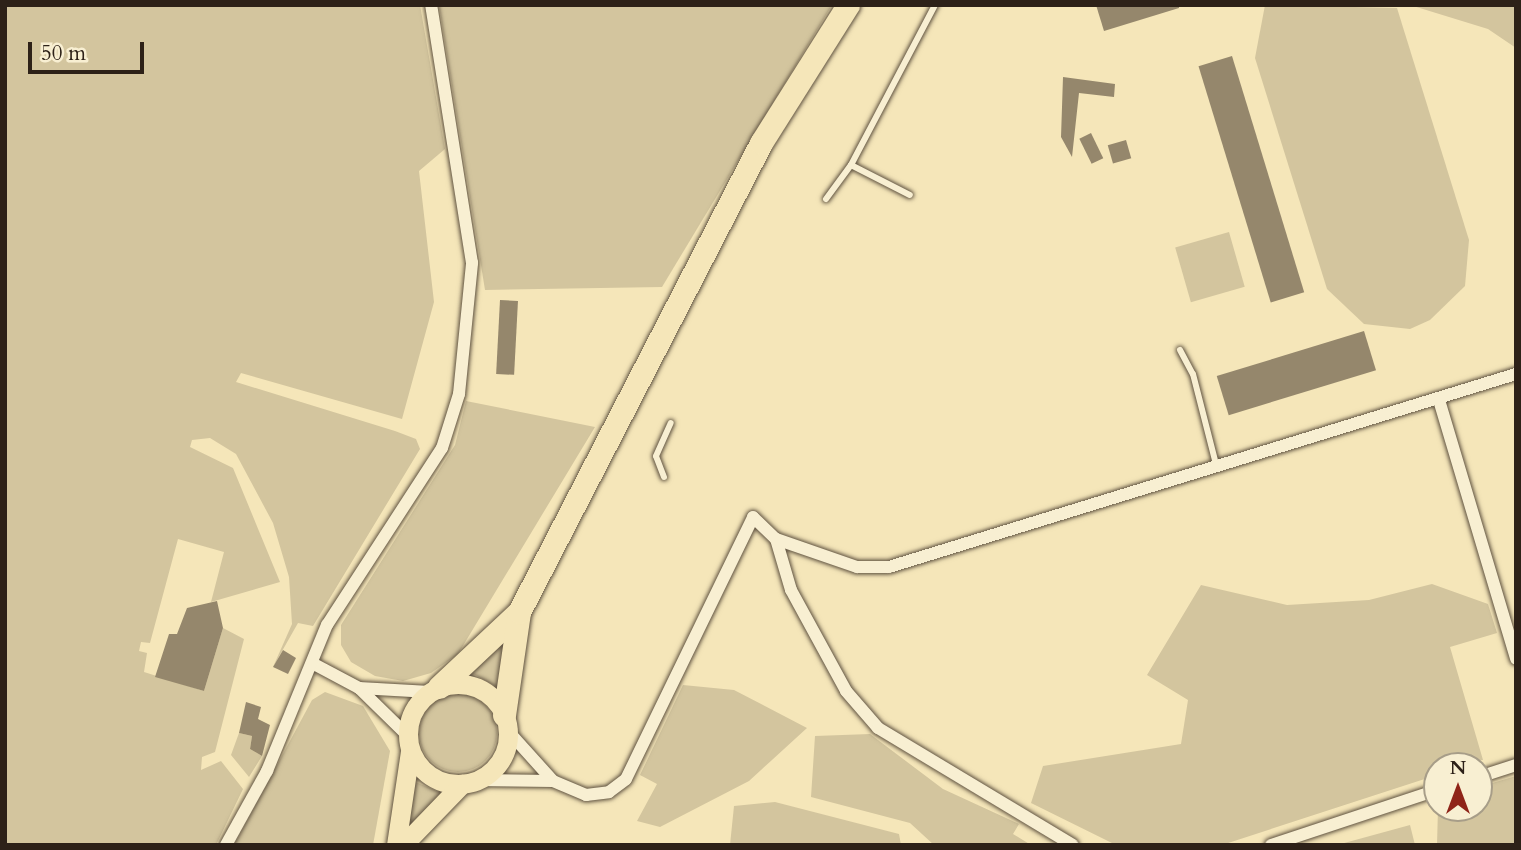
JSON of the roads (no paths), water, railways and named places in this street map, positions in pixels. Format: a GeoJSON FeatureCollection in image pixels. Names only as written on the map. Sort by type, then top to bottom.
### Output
{"type":"FeatureCollection","features":[{"type":"Feature","properties":{"kind":"highway"},"geometry":{"type":"LineString","coordinates":[[434,690],[519,612],[761,144],[848,5]]}},
{"type":"Feature","properties":{"kind":"highway"},"geometry":{"type":"LineString","coordinates":[[506,723],[519,612]]}},
{"type":"Feature","properties":{"kind":"main road"},"geometry":{"type":"LineString","coordinates":[[396,845],[415,709],[434,690],[459,683],[484,692],[506,723],[500,760],[470,782],[403,845]]}},
{"type":"Feature","properties":{"kind":"main road"},"geometry":{"type":"LineString","coordinates":[[409,744],[432,777],[470,782]]}},
{"type":"Feature","properties":{"kind":"street"},"geometry":{"type":"LineString","coordinates":[[226,845],[267,771],[327,625],[442,448],[459,394],[472,263],[431,5]]}},
{"type":"Feature","properties":{"kind":"street"},"geometry":{"type":"LineString","coordinates":[[470,782],[553,781],[586,795],[609,792],[626,779],[753,517],[776,539],[857,567],[889,567],[1218,469],[1516,374]]}},
{"type":"Feature","properties":{"kind":"street"},"geometry":{"type":"LineString","coordinates":[[1439,400],[1516,659]]}},
{"type":"Feature","properties":{"kind":"street"},"geometry":{"type":"LineString","coordinates":[[776,539],[792,590],[840,680],[878,728],[1073,845]]}},
{"type":"Feature","properties":{"kind":"street"},"geometry":{"type":"LineString","coordinates":[[312,663],[359,688],[409,744]]}},
{"type":"Feature","properties":{"kind":"street"},"geometry":{"type":"LineString","coordinates":[[359,688],[434,690]]}},
{"type":"Feature","properties":{"kind":"street"},"geometry":{"type":"LineString","coordinates":[[506,723],[553,781]]}},
{"type":"Feature","properties":{"kind":"street"},"geometry":{"type":"LineString","coordinates":[[1493,772],[1516,765]]}},
{"type":"Feature","properties":{"kind":"street"},"geometry":{"type":"LineString","coordinates":[[1271,845],[1423,795]]}},
{"type":"Feature","properties":{"kind":"lane"},"geometry":{"type":"LineString","coordinates":[[826,199],[851,165],[935,5]]}},
{"type":"Feature","properties":{"kind":"lane"},"geometry":{"type":"LineString","coordinates":[[851,165],[909,195]]}},
{"type":"Feature","properties":{"kind":"lane"},"geometry":{"type":"LineString","coordinates":[[1180,350],[1193,374],[1218,469]]}},
{"type":"Feature","properties":{"kind":"lane"},"geometry":{"type":"LineString","coordinates":[[664,477],[656,456],[671,422]]}}]}
